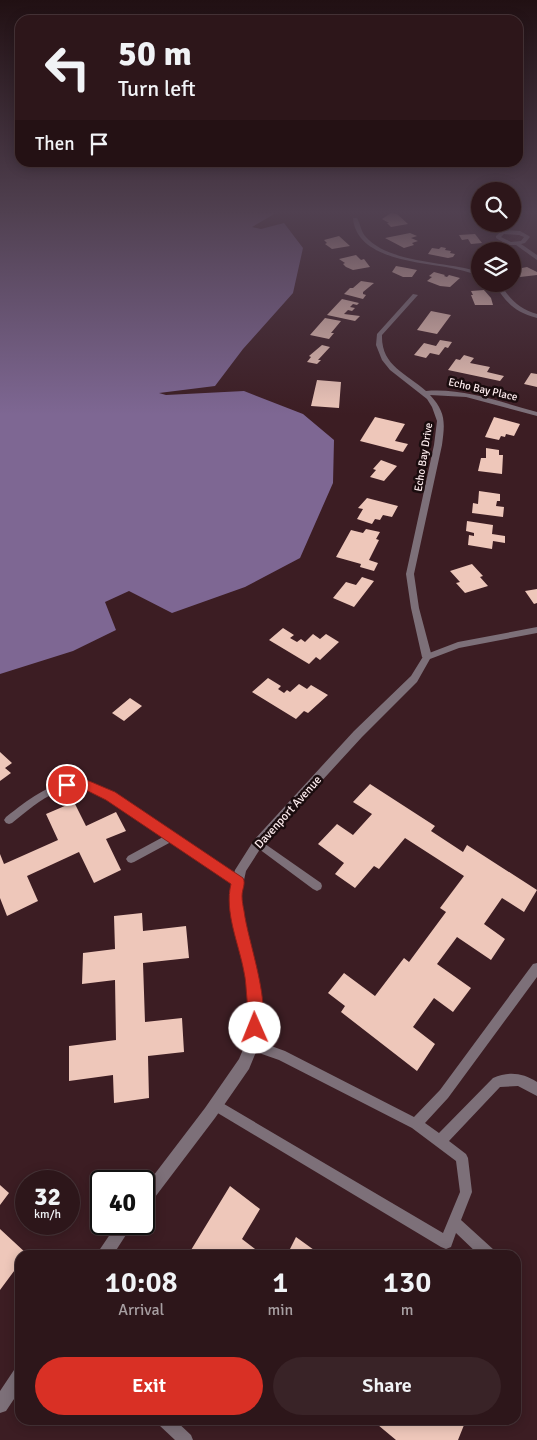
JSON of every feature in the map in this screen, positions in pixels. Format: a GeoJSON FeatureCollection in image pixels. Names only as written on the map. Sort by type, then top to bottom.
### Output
{"type":"FeatureCollection","features":[{"type":"Feature","properties":{"kind":"street"},"geometry":{"type":"LineString","coordinates":[[503,292],[519,311],[537,316]]}},
{"type":"Feature","properties":{"kind":"street","name":"Echo Bay Drive"},"geometry":{"type":"LineString","coordinates":[[415,295],[379,335],[379,350],[396,371],[424,393],[440,416],[441,427],[428,498],[410,574],[415,608],[427,657]]}},
{"type":"Feature","properties":{"kind":"street","name":"Echo Bay Place"},"geometry":{"type":"LineString","coordinates":[[424,393],[439,391],[454,393],[537,414]]}},
{"type":"Feature","properties":{"kind":"street"},"geometry":{"type":"LineString","coordinates":[[427,657],[458,645],[537,630]]}},
{"type":"Feature","properties":{"kind":"street","name":"Davenport Avenue"},"geometry":{"type":"LineString","coordinates":[[155,1185],[244,1064],[252,1045],[256,1015],[251,973],[235,894],[241,870],[258,843],[358,734],[414,679],[427,657]]}},
{"type":"Feature","properties":{"kind":"street"},"geometry":{"type":"LineString","coordinates":[[108,1250],[118,1235]]}},
{"type":"Feature","properties":{"kind":"street"},"geometry":{"type":"LineString","coordinates":[[0,1405],[15,1383]]}},
{"type":"Feature","properties":{"kind":"lane"},"geometry":{"type":"LineString","coordinates":[[9,820],[50,790],[67,785],[89,786],[111,796],[238,882]]}},
{"type":"Feature","properties":{"kind":"lane"},"geometry":{"type":"LineString","coordinates":[[131,858],[171,836]]}},
{"type":"Feature","properties":{"kind":"lane"},"geometry":{"type":"LineString","coordinates":[[258,843],[317,886]]}},
{"type":"Feature","properties":{"kind":"lane"},"geometry":{"type":"LineString","coordinates":[[416,1124],[444,1094],[537,968]]}},
{"type":"Feature","properties":{"kind":"lane"},"geometry":{"type":"LineString","coordinates":[[215,1105],[446,1242],[466,1192],[462,1158],[416,1124],[280,1055],[252,1045]]}},
{"type":"Feature","properties":{"kind":"lane"},"geometry":{"type":"LineString","coordinates":[[440,1141],[497,1082],[506,1079],[518,1079],[537,1090]]}},
{"type":"Feature","properties":{"kind":"lane"},"geometry":{"type":"LineString","coordinates":[[454,1222],[484,1250]]}},
{"type":"Feature","properties":{"kind":"lane"},"geometry":{"type":"LineString","coordinates":[[170,1425],[186,1440]]}},
{"type":"Feature","properties":{"kind":"shaded area"},"geometry":{"type":"Polygon","coordinates":[[[0,280],[296,280],[293,293],[243,349],[215,386],[159,393],[166,395],[244,391],[303,414],[334,440],[333,483],[300,558],[245,587],[172,613],[129,591],[105,602],[116,630],[73,651],[0,674],[0,280]]]}},
{"type":"Feature","properties":{"kind":"building"},"geometry":{"type":"Polygon","coordinates":[[[458,280],[450,287],[440,286],[427,281],[458,280]]]}},
{"type":"Feature","properties":{"kind":"building"},"geometry":{"type":"Polygon","coordinates":[[[361,281],[374,283],[363,292],[366,295],[363,299],[344,294],[350,288],[353,288],[361,281]]]}},
{"type":"Feature","properties":{"kind":"building"},"geometry":{"type":"Polygon","coordinates":[[[472,292],[486,292],[491,298],[493,305],[475,305],[471,295],[473,295],[472,292]]]}},
{"type":"Feature","properties":{"kind":"building"},"geometry":{"type":"Polygon","coordinates":[[[342,299],[359,303],[357,305],[353,304],[350,307],[355,308],[352,311],[348,310],[344,314],[360,316],[355,321],[327,315],[342,299]]]}},
{"type":"Feature","properties":{"kind":"building"},"geometry":{"type":"Polygon","coordinates":[[[431,311],[451,315],[437,334],[417,330],[431,311]]]}},
{"type":"Feature","properties":{"kind":"building"},"geometry":{"type":"Polygon","coordinates":[[[325,318],[341,321],[331,333],[334,333],[329,339],[310,335],[325,318]]]}},
{"type":"Feature","properties":{"kind":"building"},"geometry":{"type":"Polygon","coordinates":[[[440,340],[452,342],[439,355],[430,353],[426,358],[414,355],[424,343],[436,346],[440,340]]]}},
{"type":"Feature","properties":{"kind":"building"},"geometry":{"type":"Polygon","coordinates":[[[322,345],[330,347],[318,360],[321,360],[317,364],[307,362],[311,357],[309,356],[322,345]]]}},
{"type":"Feature","properties":{"kind":"building"},"geometry":{"type":"Polygon","coordinates":[[[464,355],[474,358],[470,363],[490,367],[487,372],[504,376],[500,381],[448,370],[456,359],[460,360],[464,355]]]}},
{"type":"Feature","properties":{"kind":"building"},"geometry":{"type":"Polygon","coordinates":[[[531,373],[537,374],[537,387],[524,384],[531,373]]]}},
{"type":"Feature","properties":{"kind":"building"},"geometry":{"type":"Polygon","coordinates":[[[317,380],[341,382],[339,408],[311,406],[317,380]]]}},
{"type":"Feature","properties":{"kind":"building"},"geometry":{"type":"Polygon","coordinates":[[[375,417],[405,424],[395,441],[408,444],[403,452],[360,441],[375,417]]]}},
{"type":"Feature","properties":{"kind":"building"},"geometry":{"type":"Polygon","coordinates":[[[494,417],[520,424],[514,436],[506,434],[505,437],[501,436],[499,440],[485,437],[494,417]]]}},
{"type":"Feature","properties":{"kind":"building"},"geometry":{"type":"Polygon","coordinates":[[[486,448],[499,450],[499,455],[503,455],[502,474],[478,471],[481,458],[486,458],[486,448]]]}},
{"type":"Feature","properties":{"kind":"building"},"geometry":{"type":"Polygon","coordinates":[[[381,460],[397,466],[384,481],[370,477],[376,470],[373,469],[381,460]]]}},
{"type":"Feature","properties":{"kind":"building"},"geometry":{"type":"Polygon","coordinates":[[[479,491],[500,494],[500,501],[497,501],[496,506],[504,507],[503,517],[472,513],[473,503],[478,504],[479,491]]]}},
{"type":"Feature","properties":{"kind":"building"},"geometry":{"type":"Polygon","coordinates":[[[367,498],[398,506],[392,517],[383,515],[380,520],[375,519],[372,524],[357,519],[363,509],[358,508],[367,498]]]}},
{"type":"Feature","properties":{"kind":"building"},"geometry":{"type":"Polygon","coordinates":[[[467,521],[493,525],[492,534],[505,536],[505,543],[493,541],[492,549],[468,545],[469,535],[474,536],[474,533],[466,531],[467,521]]]}},
{"type":"Feature","properties":{"kind":"building"},"geometry":{"type":"Polygon","coordinates":[[[366,529],[380,532],[376,539],[379,540],[369,560],[378,563],[374,571],[360,567],[361,564],[336,557],[351,530],[363,533],[366,529]]]}},
{"type":"Feature","properties":{"kind":"building"},"geometry":{"type":"Polygon","coordinates":[[[472,564],[483,576],[480,577],[488,586],[465,593],[456,583],[460,582],[450,571],[472,564]]]}},
{"type":"Feature","properties":{"kind":"building"},"geometry":{"type":"Polygon","coordinates":[[[362,577],[374,581],[354,607],[333,598],[346,582],[356,585],[362,577]]]}},
{"type":"Feature","properties":{"kind":"building"},"geometry":{"type":"Polygon","coordinates":[[[537,589],[537,603],[534,604],[525,591],[537,589]]]}},
{"type":"Feature","properties":{"kind":"building"},"geometry":{"type":"Polygon","coordinates":[[[283,628],[294,635],[290,638],[297,642],[301,639],[305,642],[313,634],[320,639],[326,634],[339,642],[320,660],[316,657],[309,664],[269,640],[283,628]]]}},
{"type":"Feature","properties":{"kind":"building"},"geometry":{"type":"Polygon","coordinates":[[[268,678],[281,686],[278,689],[284,693],[287,690],[290,692],[299,684],[307,689],[311,685],[328,695],[308,713],[304,711],[296,719],[252,692],[268,678]]]}},
{"type":"Feature","properties":{"kind":"building"},"geometry":{"type":"Polygon","coordinates":[[[130,698],[142,706],[124,721],[112,713],[130,698]]]}},
{"type":"Feature","properties":{"kind":"building"},"geometry":{"type":"Polygon","coordinates":[[[0,752],[12,763],[5,768],[11,773],[0,781],[0,752]]]}},
{"type":"Feature","properties":{"kind":"building"},"geometry":{"type":"Polygon","coordinates":[[[370,784],[435,826],[431,831],[463,852],[467,845],[537,890],[524,912],[502,898],[484,924],[505,939],[491,960],[457,937],[437,964],[471,988],[453,1012],[434,998],[413,1027],[435,1044],[417,1071],[341,1012],[345,1006],[328,993],[344,973],[375,996],[404,958],[409,962],[446,912],[440,908],[464,876],[405,838],[379,869],[374,866],[355,888],[335,874],[344,863],[318,844],[337,824],[353,835],[372,814],[353,802],[370,784]]]}},
{"type":"Feature","properties":{"kind":"building"},"geometry":{"type":"Polygon","coordinates":[[[74,802],[86,826],[116,812],[126,831],[106,839],[121,870],[94,883],[79,852],[27,876],[38,901],[7,916],[0,898],[0,854],[4,864],[58,840],[46,814],[74,802]]]}},
{"type":"Feature","properties":{"kind":"building"},"geometry":{"type":"Polygon","coordinates":[[[142,913],[143,931],[186,926],[189,958],[143,963],[145,1022],[182,1018],[184,1052],[148,1056],[149,1098],[114,1103],[113,1075],[69,1081],[69,1046],[116,1040],[115,980],[82,984],[83,953],[115,949],[114,916],[142,913]]]}},
{"type":"Feature","properties":{"kind":"building"},"geometry":{"type":"Polygon","coordinates":[[[0,1185],[9,1193],[0,1205],[0,1185]]]}},
{"type":"Feature","properties":{"kind":"building"},"geometry":{"type":"Polygon","coordinates":[[[230,1186],[260,1209],[242,1239],[256,1250],[191,1250],[230,1186]]]}},
{"type":"Feature","properties":{"kind":"building"},"geometry":{"type":"Polygon","coordinates":[[[0,1229],[23,1250],[15,1250],[15,1270],[0,1290],[0,1229]]]}},
{"type":"Feature","properties":{"kind":"building"},"geometry":{"type":"Polygon","coordinates":[[[296,1237],[314,1250],[290,1250],[296,1237]]]}},
{"type":"Feature","properties":{"kind":"building"},"geometry":{"type":"Polygon","coordinates":[[[378,1425],[464,1425],[458,1440],[396,1440],[378,1425]]]}},
{"type":"Feature","properties":{"kind":"route"},"geometry":{"type":"LineString","coordinates":[[67,785],[89,786],[111,796],[238,882],[235,894],[251,973],[256,1015],[255,1028]]}}]}
